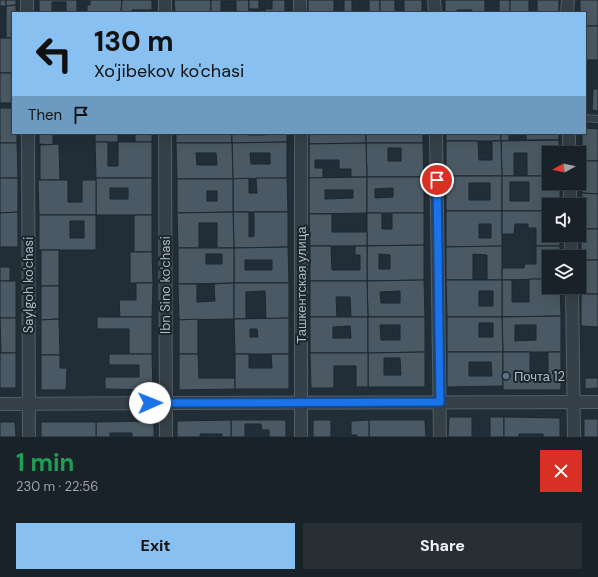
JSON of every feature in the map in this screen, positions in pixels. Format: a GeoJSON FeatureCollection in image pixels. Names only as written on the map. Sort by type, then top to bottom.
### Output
{"type":"FeatureCollection","features":[{"type":"Feature","properties":{"kind":"street"},"geometry":{"type":"LineString","coordinates":[[27,0],[27,12]]}},
{"type":"Feature","properties":{"kind":"street"},"geometry":{"type":"LineString","coordinates":[[164,0],[165,12]]}},
{"type":"Feature","properties":{"kind":"street"},"geometry":{"type":"LineString","coordinates":[[300,0],[300,12]]}},
{"type":"Feature","properties":{"kind":"street"},"geometry":{"type":"LineString","coordinates":[[434,0],[435,12]]}},
{"type":"Feature","properties":{"kind":"street"},"geometry":{"type":"LineString","coordinates":[[567,12],[568,0]]}},
{"type":"Feature","properties":{"kind":"street","name":"Saylgoh ko'chasi"},"geometry":{"type":"LineString","coordinates":[[28,134],[28,437]]}},
{"type":"Feature","properties":{"kind":"street","name":"Ibn Sino ko'chasi"},"geometry":{"type":"LineString","coordinates":[[165,134],[166,437]]}},
{"type":"Feature","properties":{"kind":"street","name":"Ташкентская улица"},"geometry":{"type":"LineString","coordinates":[[301,134],[301,437]]}},
{"type":"Feature","properties":{"kind":"street"},"geometry":{"type":"LineString","coordinates":[[436,134],[440,437]]}},
{"type":"Feature","properties":{"kind":"street"},"geometry":{"type":"LineString","coordinates":[[569,134],[569,146]]}},
{"type":"Feature","properties":{"kind":"street"},"geometry":{"type":"LineString","coordinates":[[572,294],[574,437]]}},
{"type":"Feature","properties":{"kind":"street"},"geometry":{"type":"LineString","coordinates":[[0,404],[598,402]]}},
{"type":"Feature","properties":{"kind":"lane"},"geometry":{"type":"LineString","coordinates":[[586,118],[598,119]]}},
{"type":"Feature","properties":{"kind":"building"},"geometry":{"type":"Polygon","coordinates":[[[0,0],[6,0],[6,6],[0,6],[0,0]]]}},
{"type":"Feature","properties":{"kind":"building"},"geometry":{"type":"Polygon","coordinates":[[[6,0],[16,0],[16,5],[6,6],[6,0]]]}},
{"type":"Feature","properties":{"kind":"building"},"geometry":{"type":"Polygon","coordinates":[[[39,0],[77,0],[77,12],[66,12],[66,2],[52,2],[52,12],[39,12],[39,0]]]}},
{"type":"Feature","properties":{"kind":"building"},"geometry":{"type":"Polygon","coordinates":[[[90,0],[122,0],[121,12],[87,12],[87,5],[90,5],[90,0]]]}},
{"type":"Feature","properties":{"kind":"building"},"geometry":{"type":"Polygon","coordinates":[[[122,0],[152,0],[152,10],[132,10],[132,12],[121,12],[122,0]]]}},
{"type":"Feature","properties":{"kind":"building"},"geometry":{"type":"Polygon","coordinates":[[[174,0],[211,0],[211,12],[175,12],[174,0]]]}},
{"type":"Feature","properties":{"kind":"building"},"geometry":{"type":"Polygon","coordinates":[[[211,0],[249,0],[249,12],[236,11],[236,1],[221,1],[221,12],[211,12],[211,0]]]}},
{"type":"Feature","properties":{"kind":"building"},"geometry":{"type":"Polygon","coordinates":[[[249,0],[259,0],[259,9],[249,9],[249,0]]]}},
{"type":"Feature","properties":{"kind":"building"},"geometry":{"type":"Polygon","coordinates":[[[272,0],[285,0],[285,12],[265,12],[265,9],[272,9],[272,0]]]}},
{"type":"Feature","properties":{"kind":"building"},"geometry":{"type":"Polygon","coordinates":[[[308,0],[334,0],[334,12],[308,12],[308,0]]]}},
{"type":"Feature","properties":{"kind":"building"},"geometry":{"type":"Polygon","coordinates":[[[344,0],[352,0],[352,12],[344,12],[344,0]]]}},
{"type":"Feature","properties":{"kind":"building"},"geometry":{"type":"Polygon","coordinates":[[[369,0],[380,0],[380,12],[369,12],[369,0]]]}},
{"type":"Feature","properties":{"kind":"building"},"geometry":{"type":"Polygon","coordinates":[[[380,0],[395,0],[395,12],[380,12],[380,0]]]}},
{"type":"Feature","properties":{"kind":"building"},"geometry":{"type":"Polygon","coordinates":[[[404,0],[422,0],[422,12],[404,12],[404,0]]]}},
{"type":"Feature","properties":{"kind":"building"},"geometry":{"type":"Polygon","coordinates":[[[445,0],[485,0],[485,12],[457,10],[457,12],[445,12],[445,0]]]}},
{"type":"Feature","properties":{"kind":"building"},"geometry":{"type":"Polygon","coordinates":[[[499,0],[510,0],[510,12],[499,12],[499,0]]]}},
{"type":"Feature","properties":{"kind":"building"},"geometry":{"type":"Polygon","coordinates":[[[510,0],[529,0],[529,12],[510,12],[510,0]]]}},
{"type":"Feature","properties":{"kind":"building"},"geometry":{"type":"Polygon","coordinates":[[[537,0],[559,0],[559,12],[537,12],[537,0]]]}},
{"type":"Feature","properties":{"kind":"building"},"geometry":{"type":"Polygon","coordinates":[[[580,0],[598,0],[598,26],[586,26],[586,12],[580,12],[580,0]]]}},
{"type":"Feature","properties":{"kind":"building"},"geometry":{"type":"Polygon","coordinates":[[[16,5],[16,12],[12,12],[12,38],[6,38],[6,6],[16,5]]]}},
{"type":"Feature","properties":{"kind":"building"},"geometry":{"type":"Polygon","coordinates":[[[586,26],[598,26],[598,60],[586,60],[586,26]]]}},
{"type":"Feature","properties":{"kind":"building"},"geometry":{"type":"Polygon","coordinates":[[[0,38],[12,38],[12,73],[0,73],[0,38]]]}},
{"type":"Feature","properties":{"kind":"building"},"geometry":{"type":"Polygon","coordinates":[[[0,73],[12,73],[12,103],[0,103],[0,73]]]}},
{"type":"Feature","properties":{"kind":"building"},"geometry":{"type":"Polygon","coordinates":[[[593,89],[598,89],[598,111],[592,110],[593,89]]]}},
{"type":"Feature","properties":{"kind":"building"},"geometry":{"type":"Polygon","coordinates":[[[0,108],[12,108],[12,134],[17,134],[17,143],[0,143],[0,108]]]}},
{"type":"Feature","properties":{"kind":"building"},"geometry":{"type":"Polygon","coordinates":[[[586,128],[598,129],[598,161],[586,161],[586,146],[582,146],[582,134],[586,134],[586,128]]]}},
{"type":"Feature","properties":{"kind":"building"},"geometry":{"type":"Polygon","coordinates":[[[39,134],[53,134],[53,145],[39,144],[39,134]]]}},
{"type":"Feature","properties":{"kind":"building"},"geometry":{"type":"Polygon","coordinates":[[[95,134],[118,134],[118,142],[95,142],[95,134]]]}},
{"type":"Feature","properties":{"kind":"building"},"geometry":{"type":"Polygon","coordinates":[[[135,134],[152,134],[152,142],[135,142],[135,134]]]}},
{"type":"Feature","properties":{"kind":"building"},"geometry":{"type":"Polygon","coordinates":[[[176,134],[232,134],[232,143],[176,143],[176,134]]]}},
{"type":"Feature","properties":{"kind":"building"},"geometry":{"type":"Polygon","coordinates":[[[232,134],[287,134],[287,142],[232,143],[232,134]]]}},
{"type":"Feature","properties":{"kind":"building"},"geometry":{"type":"Polygon","coordinates":[[[309,134],[366,134],[366,143],[309,144],[309,134]]]}},
{"type":"Feature","properties":{"kind":"building"},"geometry":{"type":"Polygon","coordinates":[[[366,134],[423,134],[423,143],[366,143],[366,134]]]}},
{"type":"Feature","properties":{"kind":"building"},"geometry":{"type":"Polygon","coordinates":[[[446,134],[501,134],[501,141],[446,141],[446,134]]]}},
{"type":"Feature","properties":{"kind":"building"},"geometry":{"type":"Polygon","coordinates":[[[501,134],[509,134],[509,141],[501,141],[501,134]]]}},
{"type":"Feature","properties":{"kind":"building"},"geometry":{"type":"Polygon","coordinates":[[[526,134],[559,134],[559,140],[526,140],[526,134]]]}},
{"type":"Feature","properties":{"kind":"building"},"geometry":{"type":"Polygon","coordinates":[[[559,140],[559,146],[542,146],[542,176],[527,176],[527,153],[514,153],[514,176],[502,176],[501,141],[559,140]]]}},
{"type":"Feature","properties":{"kind":"building"},"geometry":{"type":"Polygon","coordinates":[[[446,141],[478,141],[479,160],[492,160],[492,141],[501,141],[502,176],[446,176],[446,141]]]}},
{"type":"Feature","properties":{"kind":"building"},"geometry":{"type":"Polygon","coordinates":[[[95,142],[108,142],[108,166],[118,166],[118,142],[152,142],[152,178],[96,178],[95,142]]]}},
{"type":"Feature","properties":{"kind":"building"},"geometry":{"type":"Polygon","coordinates":[[[287,142],[287,178],[233,179],[232,143],[287,142]],[[250,153],[251,164],[270,164],[270,153],[250,153]]]}},
{"type":"Feature","properties":{"kind":"building"},"geometry":{"type":"Polygon","coordinates":[[[0,143],[17,143],[18,178],[0,178],[0,143]]]}},
{"type":"Feature","properties":{"kind":"building"},"geometry":{"type":"Polygon","coordinates":[[[176,143],[232,143],[233,179],[177,179],[176,143]],[[196,153],[197,165],[217,165],[216,153],[196,153]]]}},
{"type":"Feature","properties":{"kind":"building"},"geometry":{"type":"Polygon","coordinates":[[[366,143],[423,143],[424,177],[367,177],[366,143]],[[388,148],[388,161],[401,161],[401,148],[388,148]]]}},
{"type":"Feature","properties":{"kind":"building"},"geometry":{"type":"Polygon","coordinates":[[[366,143],[367,177],[351,177],[351,169],[339,169],[339,160],[315,160],[315,168],[323,168],[323,178],[309,178],[309,144],[366,143]]]}},
{"type":"Feature","properties":{"kind":"building"},"geometry":{"type":"Polygon","coordinates":[[[59,144],[60,180],[40,180],[40,145],[59,144]]]}},
{"type":"Feature","properties":{"kind":"building"},"geometry":{"type":"Polygon","coordinates":[[[586,161],[598,161],[598,194],[582,193],[582,190],[586,190],[586,161]]]}},
{"type":"Feature","properties":{"kind":"building"},"geometry":{"type":"Polygon","coordinates":[[[446,176],[502,176],[502,211],[446,211],[446,176]],[[469,183],[469,200],[490,200],[490,183],[469,183]]]}},
{"type":"Feature","properties":{"kind":"building"},"geometry":{"type":"Polygon","coordinates":[[[502,176],[542,176],[542,190],[560,190],[560,198],[542,198],[542,211],[502,211],[502,176]],[[510,182],[510,201],[529,201],[529,182],[510,182]]]}},
{"type":"Feature","properties":{"kind":"building"},"geometry":{"type":"Polygon","coordinates":[[[367,177],[367,213],[309,214],[309,178],[367,177]],[[325,190],[325,199],[353,198],[353,190],[325,190]]]}},
{"type":"Feature","properties":{"kind":"building"},"geometry":{"type":"Polygon","coordinates":[[[367,177],[424,177],[424,213],[367,213],[367,177]],[[393,188],[375,189],[375,198],[393,197],[393,188]]]}},
{"type":"Feature","properties":{"kind":"building"},"geometry":{"type":"Polygon","coordinates":[[[0,178],[18,178],[18,212],[0,213],[0,178]]]}},
{"type":"Feature","properties":{"kind":"building"},"geometry":{"type":"Polygon","coordinates":[[[96,178],[152,178],[152,215],[96,215],[96,178]],[[110,188],[110,199],[128,199],[128,188],[110,188]]]}},
{"type":"Feature","properties":{"kind":"building"},"geometry":{"type":"Polygon","coordinates":[[[249,178],[249,193],[257,193],[256,178],[287,178],[288,212],[233,212],[233,179],[249,178]]]}},
{"type":"Feature","properties":{"kind":"building"},"geometry":{"type":"Polygon","coordinates":[[[177,179],[233,179],[233,212],[177,213],[177,179]],[[207,191],[207,201],[217,201],[217,191],[207,191]]]}},
{"type":"Feature","properties":{"kind":"building"},"geometry":{"type":"Polygon","coordinates":[[[38,180],[68,180],[68,202],[82,202],[82,180],[96,180],[96,215],[39,215],[38,180]]]}},
{"type":"Feature","properties":{"kind":"building"},"geometry":{"type":"Polygon","coordinates":[[[582,193],[598,194],[598,229],[586,229],[586,198],[582,198],[582,193]]]}},
{"type":"Feature","properties":{"kind":"building"},"geometry":{"type":"Polygon","coordinates":[[[446,211],[502,211],[502,246],[446,247],[446,211]],[[479,224],[479,238],[491,238],[491,224],[479,224]]]}},
{"type":"Feature","properties":{"kind":"building"},"geometry":{"type":"Polygon","coordinates":[[[502,211],[542,211],[542,242],[560,242],[560,246],[536,246],[536,228],[528,228],[528,224],[515,224],[514,234],[502,234],[502,211]]]}},
{"type":"Feature","properties":{"kind":"building"},"geometry":{"type":"Polygon","coordinates":[[[18,212],[18,247],[0,247],[0,213],[18,212]]]}},
{"type":"Feature","properties":{"kind":"building"},"geometry":{"type":"Polygon","coordinates":[[[233,212],[249,212],[249,237],[254,236],[254,212],[288,212],[288,247],[234,248],[233,212]]]}},
{"type":"Feature","properties":{"kind":"building"},"geometry":{"type":"Polygon","coordinates":[[[233,212],[234,248],[217,248],[217,223],[199,223],[199,248],[178,248],[177,213],[233,212]]]}},
{"type":"Feature","properties":{"kind":"building"},"geometry":{"type":"Polygon","coordinates":[[[367,213],[382,213],[382,229],[392,229],[392,213],[424,213],[424,245],[367,246],[367,213]]]}},
{"type":"Feature","properties":{"kind":"building"},"geometry":{"type":"Polygon","coordinates":[[[309,214],[332,214],[332,232],[367,232],[367,246],[310,246],[309,214]]]}},
{"type":"Feature","properties":{"kind":"building"},"geometry":{"type":"Polygon","coordinates":[[[39,215],[96,215],[96,250],[39,250],[39,215]],[[70,221],[70,238],[84,238],[84,221],[70,221]]]}},
{"type":"Feature","properties":{"kind":"building"},"geometry":{"type":"Polygon","coordinates":[[[134,215],[152,215],[152,252],[134,252],[134,215]]]}},
{"type":"Feature","properties":{"kind":"building"},"geometry":{"type":"Polygon","coordinates":[[[586,229],[598,229],[598,260],[586,260],[586,250],[581,250],[581,242],[586,242],[586,229]]]}},
{"type":"Feature","properties":{"kind":"building"},"geometry":{"type":"Polygon","coordinates":[[[424,245],[424,280],[367,281],[367,246],[424,245]],[[379,254],[379,269],[390,269],[390,255],[379,254]]]}},
{"type":"Feature","properties":{"kind":"building"},"geometry":{"type":"Polygon","coordinates":[[[310,246],[331,246],[332,270],[360,270],[360,255],[355,255],[355,246],[367,246],[367,281],[310,281],[310,246]]]}},
{"type":"Feature","properties":{"kind":"building"},"geometry":{"type":"Polygon","coordinates":[[[502,246],[502,280],[487,280],[487,255],[473,254],[473,280],[446,280],[446,247],[502,246]]]}},
{"type":"Feature","properties":{"kind":"building"},"geometry":{"type":"Polygon","coordinates":[[[536,246],[560,246],[560,250],[542,250],[542,279],[502,280],[502,268],[524,268],[525,264],[536,264],[536,246]]]}},
{"type":"Feature","properties":{"kind":"building"},"geometry":{"type":"Polygon","coordinates":[[[288,247],[289,283],[234,283],[234,248],[288,247]],[[245,260],[245,270],[272,270],[272,260],[245,260]]]}},
{"type":"Feature","properties":{"kind":"building"},"geometry":{"type":"Polygon","coordinates":[[[178,248],[234,248],[234,283],[178,284],[178,248]],[[206,254],[206,264],[222,264],[222,254],[206,254]]]}},
{"type":"Feature","properties":{"kind":"building"},"geometry":{"type":"Polygon","coordinates":[[[41,250],[59,250],[59,286],[41,286],[41,250]]]}},
{"type":"Feature","properties":{"kind":"building"},"geometry":{"type":"Polygon","coordinates":[[[130,252],[152,252],[153,283],[130,283],[130,252]]]}},
{"type":"Feature","properties":{"kind":"building"},"geometry":{"type":"Polygon","coordinates":[[[586,260],[598,260],[598,294],[586,294],[586,260]]]}},
{"type":"Feature","properties":{"kind":"building"},"geometry":{"type":"Polygon","coordinates":[[[0,267],[10,267],[10,281],[0,281],[0,267]]]}},
{"type":"Feature","properties":{"kind":"building"},"geometry":{"type":"Polygon","coordinates":[[[529,279],[542,279],[542,294],[560,294],[561,316],[502,317],[502,280],[512,280],[512,302],[529,302],[529,279]]]}},
{"type":"Feature","properties":{"kind":"building"},"geometry":{"type":"Polygon","coordinates":[[[424,280],[425,317],[368,317],[367,281],[424,280]],[[400,291],[380,292],[381,303],[400,303],[400,291]]]}},
{"type":"Feature","properties":{"kind":"building"},"geometry":{"type":"Polygon","coordinates":[[[446,280],[502,280],[502,317],[447,317],[446,280]],[[479,291],[479,306],[493,306],[493,291],[479,291]]]}},
{"type":"Feature","properties":{"kind":"building"},"geometry":{"type":"Polygon","coordinates":[[[0,281],[16,281],[16,318],[0,318],[0,281]]]}},
{"type":"Feature","properties":{"kind":"building"},"geometry":{"type":"Polygon","coordinates":[[[310,281],[367,281],[368,317],[351,317],[350,297],[336,297],[337,317],[310,317],[310,281]]]}},
{"type":"Feature","properties":{"kind":"building"},"geometry":{"type":"Polygon","coordinates":[[[136,283],[153,283],[152,317],[120,317],[119,300],[136,300],[136,283]]]}},
{"type":"Feature","properties":{"kind":"building"},"geometry":{"type":"Polygon","coordinates":[[[234,283],[234,319],[179,320],[178,284],[197,284],[197,302],[215,301],[214,284],[234,283]]]}},
{"type":"Feature","properties":{"kind":"building"},"geometry":{"type":"Polygon","coordinates":[[[234,283],[289,283],[289,318],[266,319],[265,291],[246,292],[246,319],[234,319],[234,283]]]}},
{"type":"Feature","properties":{"kind":"building"},"geometry":{"type":"Polygon","coordinates":[[[41,286],[59,286],[59,319],[41,320],[41,286]]]}},
{"type":"Feature","properties":{"kind":"building"},"geometry":{"type":"Polygon","coordinates":[[[581,294],[598,294],[598,327],[581,326],[581,294]]]}},
{"type":"Feature","properties":{"kind":"building"},"geometry":{"type":"Polygon","coordinates":[[[561,316],[561,352],[503,352],[502,317],[561,316]],[[515,325],[515,341],[536,340],[536,325],[515,325]]]}},
{"type":"Feature","properties":{"kind":"building"},"geometry":{"type":"Polygon","coordinates":[[[97,317],[152,317],[152,354],[129,354],[129,329],[97,329],[97,317]]]}},
{"type":"Feature","properties":{"kind":"building"},"geometry":{"type":"Polygon","coordinates":[[[310,317],[368,317],[368,353],[310,353],[310,317]],[[350,326],[333,327],[333,338],[351,338],[350,326]]]}},
{"type":"Feature","properties":{"kind":"building"},"geometry":{"type":"Polygon","coordinates":[[[368,317],[425,317],[425,352],[368,353],[368,317]],[[380,325],[381,340],[400,340],[400,325],[380,325]]]}},
{"type":"Feature","properties":{"kind":"building"},"geometry":{"type":"Polygon","coordinates":[[[447,317],[502,317],[503,352],[447,352],[447,317]],[[479,323],[479,337],[493,337],[493,323],[479,323]]]}},
{"type":"Feature","properties":{"kind":"building"},"geometry":{"type":"Polygon","coordinates":[[[0,318],[16,318],[16,353],[1,353],[0,318]]]}},
{"type":"Feature","properties":{"kind":"building"},"geometry":{"type":"Polygon","coordinates":[[[289,318],[289,354],[235,354],[234,319],[289,318]],[[250,329],[250,337],[258,337],[257,329],[250,329]]]}},
{"type":"Feature","properties":{"kind":"building"},"geometry":{"type":"Polygon","coordinates":[[[59,319],[60,355],[41,355],[41,320],[59,319]]]}},
{"type":"Feature","properties":{"kind":"building"},"geometry":{"type":"Polygon","coordinates":[[[198,319],[198,354],[179,354],[179,320],[198,319]]]}},
{"type":"Feature","properties":{"kind":"building"},"geometry":{"type":"Polygon","coordinates":[[[425,352],[425,387],[368,387],[368,353],[425,352]],[[384,358],[384,375],[401,375],[400,358],[384,358]]]}},
{"type":"Feature","properties":{"kind":"building"},"geometry":{"type":"Polygon","coordinates":[[[447,352],[503,352],[503,386],[447,387],[447,352]],[[469,362],[469,376],[492,376],[491,362],[469,362]]]}},
{"type":"Feature","properties":{"kind":"building"},"geometry":{"type":"Polygon","coordinates":[[[503,352],[530,352],[530,374],[548,374],[548,352],[561,352],[561,390],[503,390],[503,352]]]}},
{"type":"Feature","properties":{"kind":"building"},"geometry":{"type":"Polygon","coordinates":[[[0,353],[16,353],[16,388],[0,388],[0,353]]]}},
{"type":"Feature","properties":{"kind":"building"},"geometry":{"type":"Polygon","coordinates":[[[310,353],[368,353],[368,387],[356,387],[356,366],[334,366],[334,388],[311,388],[310,353]]]}},
{"type":"Feature","properties":{"kind":"building"},"geometry":{"type":"Polygon","coordinates":[[[109,354],[152,354],[153,390],[105,389],[105,377],[139,377],[139,365],[109,365],[109,354]]]}},
{"type":"Feature","properties":{"kind":"building"},"geometry":{"type":"Polygon","coordinates":[[[179,354],[198,354],[199,378],[235,378],[235,389],[179,390],[179,354]]]}},
{"type":"Feature","properties":{"kind":"building"},"geometry":{"type":"Polygon","coordinates":[[[235,354],[249,354],[249,368],[272,368],[271,354],[289,354],[289,389],[235,389],[235,354]]]}},
{"type":"Feature","properties":{"kind":"building"},"geometry":{"type":"Polygon","coordinates":[[[41,355],[60,355],[60,368],[67,368],[66,390],[41,390],[41,355]]]}},
{"type":"Feature","properties":{"kind":"building"},"geometry":{"type":"Polygon","coordinates":[[[585,378],[598,378],[598,388],[585,389],[585,378]]]}},
{"type":"Feature","properties":{"kind":"building"},"geometry":{"type":"Polygon","coordinates":[[[449,417],[472,417],[472,437],[448,437],[449,417]]]}},
{"type":"Feature","properties":{"kind":"building"},"geometry":{"type":"Polygon","coordinates":[[[490,417],[504,417],[504,437],[490,437],[490,417]]]}},
{"type":"Feature","properties":{"kind":"building"},"geometry":{"type":"Polygon","coordinates":[[[504,417],[560,418],[560,437],[543,437],[543,434],[519,434],[519,437],[504,437],[504,417]]]}},
{"type":"Feature","properties":{"kind":"building"},"geometry":{"type":"Polygon","coordinates":[[[584,419],[598,419],[598,437],[584,437],[584,419]]]}},
{"type":"Feature","properties":{"kind":"building"},"geometry":{"type":"Polygon","coordinates":[[[231,420],[286,420],[286,437],[269,437],[269,430],[262,430],[261,424],[245,424],[245,437],[231,437],[231,420]]]}},
{"type":"Feature","properties":{"kind":"building"},"geometry":{"type":"Polygon","coordinates":[[[231,420],[231,437],[222,437],[222,434],[200,434],[200,437],[177,437],[177,421],[231,420]]]}},
{"type":"Feature","properties":{"kind":"building"},"geometry":{"type":"Polygon","coordinates":[[[313,420],[331,420],[331,437],[313,437],[313,420]]]}},
{"type":"Feature","properties":{"kind":"building"},"geometry":{"type":"Polygon","coordinates":[[[369,420],[425,420],[426,437],[369,437],[369,420]]]}},
{"type":"Feature","properties":{"kind":"building"},"geometry":{"type":"Polygon","coordinates":[[[369,420],[369,437],[357,437],[357,435],[351,435],[351,421],[369,420]]]}},
{"type":"Feature","properties":{"kind":"building"},"geometry":{"type":"Polygon","coordinates":[[[154,421],[154,437],[132,437],[132,433],[110,433],[110,437],[96,437],[96,422],[154,421]]]}},
{"type":"Feature","properties":{"kind":"building"},"geometry":{"type":"Polygon","coordinates":[[[0,422],[15,422],[16,437],[0,437],[0,422]]]}},
{"type":"Feature","properties":{"kind":"building"},"geometry":{"type":"Polygon","coordinates":[[[41,422],[96,422],[96,437],[41,437],[41,422]]]}},
{"type":"Feature","properties":{"kind":"place","name":"Почта 12"},"geometry":{"type":"Point","coordinates":[506,376]}},
{"type":"Feature","properties":{"kind":"route"},"geometry":{"type":"LineString","coordinates":[[150,403],[440,402],[437,180]]}}]}
